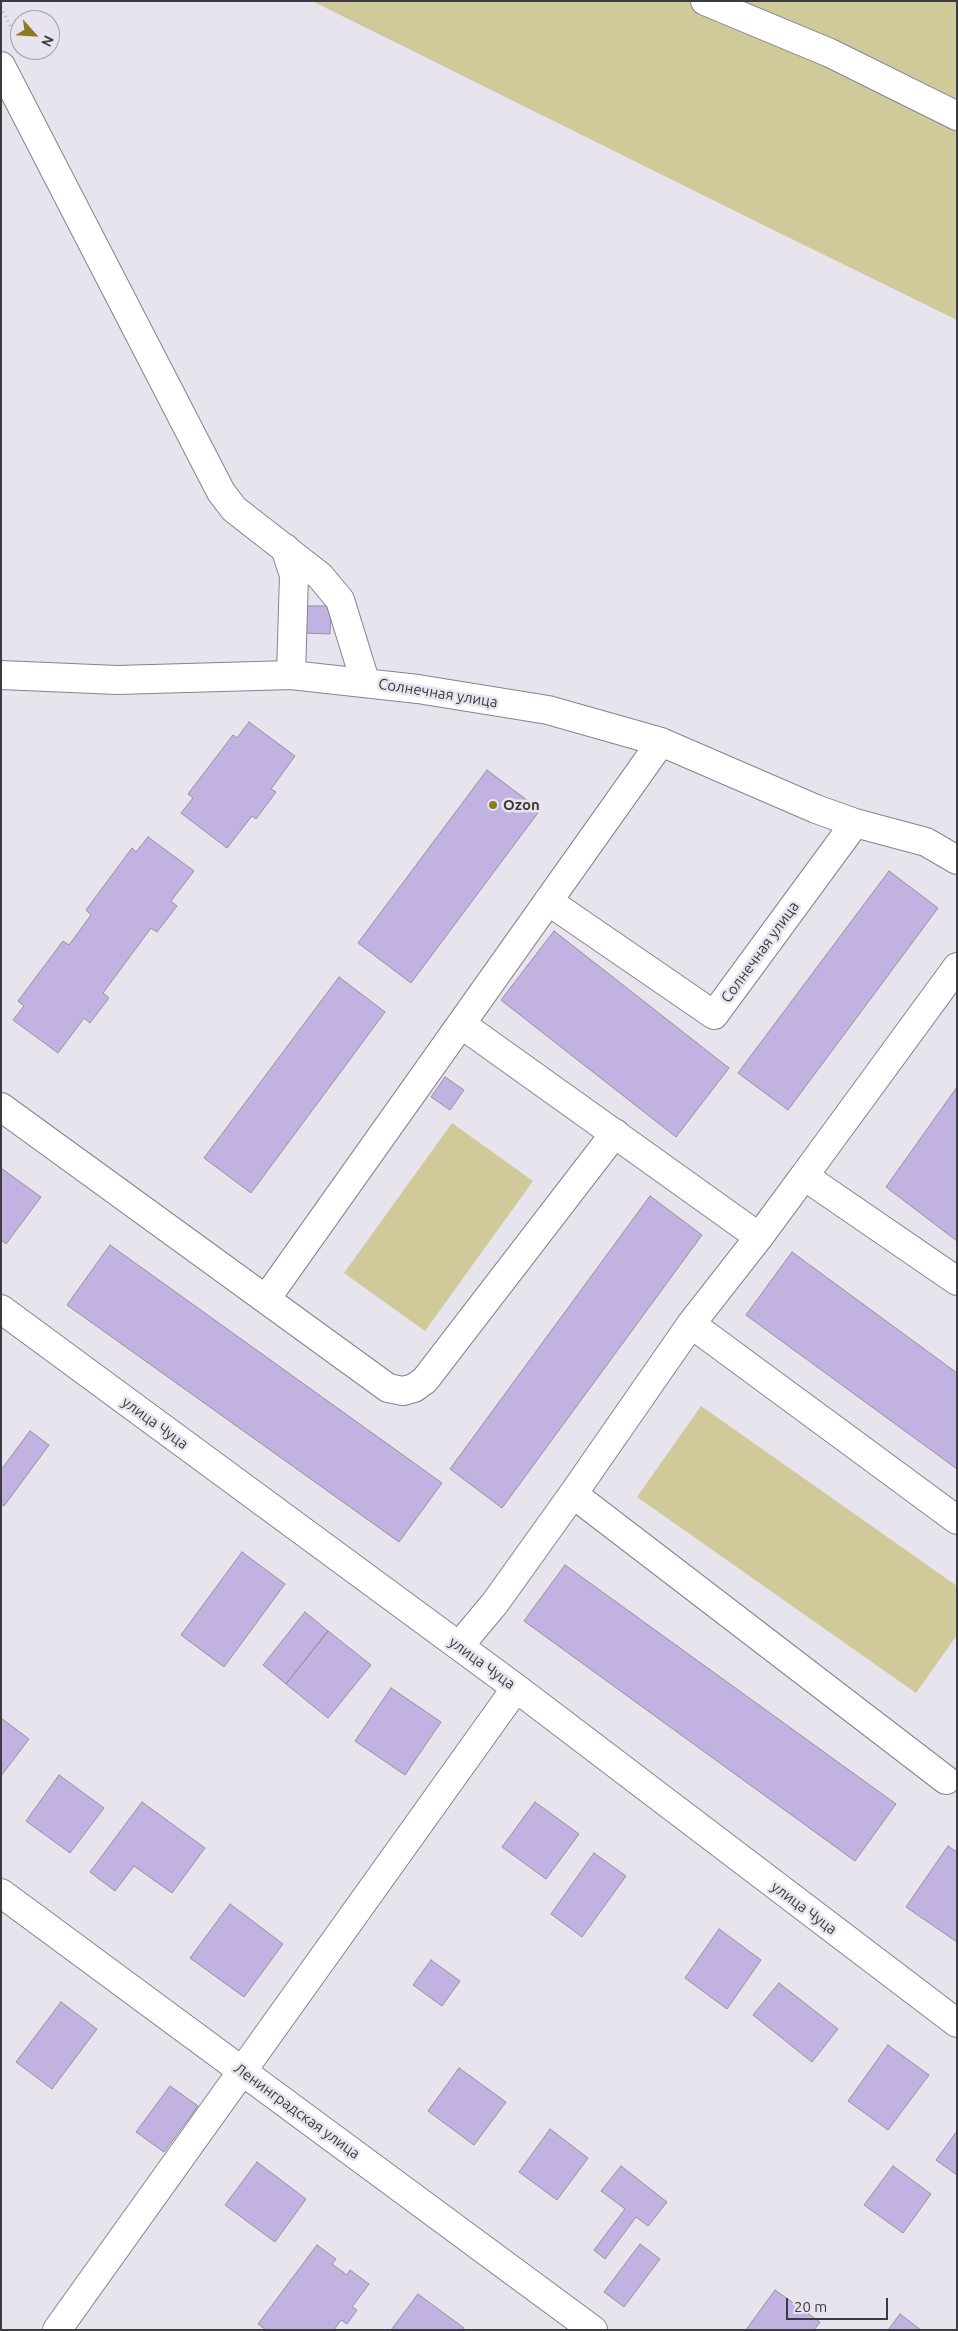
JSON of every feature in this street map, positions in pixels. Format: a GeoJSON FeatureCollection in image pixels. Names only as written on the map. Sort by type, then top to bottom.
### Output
{"type":"FeatureCollection","features":[{"type":"Feature","properties":{"kind":"street"},"geometry":{"type":"LineString","coordinates":[[705,1],[830,52],[957,116]]}},
{"type":"Feature","properties":{"kind":"street"},"geometry":{"type":"LineString","coordinates":[[1,66],[221,492],[234,509],[320,576],[340,600],[365,681]]}},
{"type":"Feature","properties":{"kind":"street"},"geometry":{"type":"LineString","coordinates":[[285,548],[294,575],[291,675]]}},
{"type":"Feature","properties":{"kind":"street","name":"Солнечная улица"},"geometry":{"type":"LineString","coordinates":[[1,675],[117,680],[291,675],[365,681],[548,710],[661,742],[816,809],[855,823],[926,842],[957,860]]}},
{"type":"Feature","properties":{"kind":"street"},"geometry":{"type":"LineString","coordinates":[[266,1299],[661,742]]}},
{"type":"Feature","properties":{"kind":"street","name":"Солнечная улица"},"geometry":{"type":"LineString","coordinates":[[548,902],[714,1015],[855,823]]}},
{"type":"Feature","properties":{"kind":"street"},"geometry":{"type":"LineString","coordinates":[[459,1646],[495,1603],[691,1324],[759,1237],[957,967]]}},
{"type":"Feature","properties":{"kind":"street"},"geometry":{"type":"LineString","coordinates":[[461,1024],[759,1237]]}},
{"type":"Feature","properties":{"kind":"street"},"geometry":{"type":"LineString","coordinates":[[1,1108],[388,1388],[403,1391],[414,1388],[425,1380],[615,1133]]}},
{"type":"Feature","properties":{"kind":"street"},"geometry":{"type":"LineString","coordinates":[[804,1176],[957,1281]]}},
{"type":"Feature","properties":{"kind":"street","name":"улица Чуца"},"geometry":{"type":"LineString","coordinates":[[1,1309],[516,1688],[957,2023]]}},
{"type":"Feature","properties":{"kind":"street"},"geometry":{"type":"LineString","coordinates":[[691,1324],[957,1520]]}},
{"type":"Feature","properties":{"kind":"street"},"geometry":{"type":"LineString","coordinates":[[573,1494],[953,1778]]}},
{"type":"Feature","properties":{"kind":"street"},"geometry":{"type":"LineString","coordinates":[[57,2330],[244,2072],[516,1688]]}},
{"type":"Feature","properties":{"kind":"street","name":"Ленинградская улица"},"geometry":{"type":"LineString","coordinates":[[1,1893],[593,2330]]}},
{"type":"Feature","properties":{"kind":"path"},"geometry":{"type":"LineString","coordinates":[[1,7],[10,25]]}},
{"type":"Feature","properties":{"kind":"shaded area"},"geometry":{"type":"Polygon","coordinates":[[[312,1],[957,1],[957,320],[749,218],[312,1]]]}},
{"type":"Feature","properties":{"kind":"shaded area"},"geometry":{"type":"Polygon","coordinates":[[[452,1123],[533,1181],[425,1331],[344,1273],[452,1123]]]}},
{"type":"Feature","properties":{"kind":"shaded area"},"geometry":{"type":"Polygon","coordinates":[[[701,1406],[957,1586],[957,1635],[916,1693],[637,1497],[701,1406]]]}},
{"type":"Feature","properties":{"kind":"building"},"geometry":{"type":"Polygon","coordinates":[[[306,606],[331,606],[330,634],[305,633],[306,606]]]}},
{"type":"Feature","properties":{"kind":"building"},"geometry":{"type":"Polygon","coordinates":[[[249,722],[295,756],[271,789],[276,792],[256,819],[252,816],[227,848],[181,813],[193,798],[188,794],[233,735],[237,738],[249,722]]]}},
{"type":"Feature","properties":{"kind":"building"},"geometry":{"type":"Polygon","coordinates":[[[487,770],[540,810],[411,983],[358,943],[487,770]]]}},
{"type":"Feature","properties":{"kind":"building"},"geometry":{"type":"Polygon","coordinates":[[[148,837],[194,871],[171,901],[177,906],[157,932],[151,928],[103,993],[109,998],[90,1023],[84,1018],[58,1053],[13,1020],[24,1006],[18,1001],[63,941],[69,945],[91,915],[86,910],[132,848],[136,852],[148,837]]]}},
{"type":"Feature","properties":{"kind":"building"},"geometry":{"type":"Polygon","coordinates":[[[889,871],[938,908],[788,1110],[738,1073],[889,871]]]}},
{"type":"Feature","properties":{"kind":"building"},"geometry":{"type":"Polygon","coordinates":[[[554,931],[729,1068],[676,1137],[501,1000],[554,931]]]}},
{"type":"Feature","properties":{"kind":"building"},"geometry":{"type":"Polygon","coordinates":[[[339,977],[385,1012],[251,1193],[204,1158],[339,977]]]}},
{"type":"Feature","properties":{"kind":"building"},"geometry":{"type":"Polygon","coordinates":[[[445,1077],[464,1090],[450,1110],[431,1097],[445,1077]]]}},
{"type":"Feature","properties":{"kind":"building"},"geometry":{"type":"Polygon","coordinates":[[[957,1087],[957,1241],[886,1187],[957,1087]]]}},
{"type":"Feature","properties":{"kind":"building"},"geometry":{"type":"Polygon","coordinates":[[[1,1168],[41,1197],[6,1244],[1,1240],[1,1168]]]}},
{"type":"Feature","properties":{"kind":"building"},"geometry":{"type":"Polygon","coordinates":[[[650,1196],[702,1235],[502,1508],[450,1469],[650,1196]]]}},
{"type":"Feature","properties":{"kind":"building"},"geometry":{"type":"Polygon","coordinates":[[[110,1245],[442,1483],[399,1542],[67,1305],[110,1245]]]}},
{"type":"Feature","properties":{"kind":"building"},"geometry":{"type":"Polygon","coordinates":[[[792,1252],[957,1373],[957,1469],[746,1315],[792,1252]]]}},
{"type":"Feature","properties":{"kind":"building"},"geometry":{"type":"Polygon","coordinates":[[[30,1431],[49,1445],[4,1506],[1,1504],[1,1470],[30,1431]]]}},
{"type":"Feature","properties":{"kind":"building"},"geometry":{"type":"Polygon","coordinates":[[[242,1552],[285,1584],[224,1667],[181,1635],[242,1552]]]}},
{"type":"Feature","properties":{"kind":"building"},"geometry":{"type":"Polygon","coordinates":[[[565,1565],[896,1804],[855,1861],[524,1621],[565,1565]]]}},
{"type":"Feature","properties":{"kind":"building"},"geometry":{"type":"Polygon","coordinates":[[[305,1612],[328,1631],[286,1684],[263,1665],[305,1612]]]}},
{"type":"Feature","properties":{"kind":"building"},"geometry":{"type":"Polygon","coordinates":[[[328,1631],[371,1665],[328,1718],[286,1684],[328,1631]]]}},
{"type":"Feature","properties":{"kind":"building"},"geometry":{"type":"Polygon","coordinates":[[[391,1688],[441,1722],[405,1775],[355,1741],[391,1688]]]}},
{"type":"Feature","properties":{"kind":"building"},"geometry":{"type":"Polygon","coordinates":[[[1,1718],[29,1739],[1,1776],[1,1718]]]}},
{"type":"Feature","properties":{"kind":"building"},"geometry":{"type":"Polygon","coordinates":[[[59,1775],[104,1808],[70,1853],[26,1821],[59,1775]]]}},
{"type":"Feature","properties":{"kind":"building"},"geometry":{"type":"Polygon","coordinates":[[[142,1802],[205,1848],[172,1893],[134,1866],[115,1891],[90,1872],[142,1802]]]}},
{"type":"Feature","properties":{"kind":"building"},"geometry":{"type":"Polygon","coordinates":[[[535,1802],[579,1834],[546,1879],[502,1847],[535,1802]]]}},
{"type":"Feature","properties":{"kind":"building"},"geometry":{"type":"Polygon","coordinates":[[[948,1846],[957,1852],[957,1942],[906,1907],[948,1846]]]}},
{"type":"Feature","properties":{"kind":"building"},"geometry":{"type":"Polygon","coordinates":[[[594,1853],[626,1876],[582,1937],[551,1914],[594,1853]]]}},
{"type":"Feature","properties":{"kind":"building"},"geometry":{"type":"Polygon","coordinates":[[[230,1904],[283,1944],[244,1997],[190,1958],[230,1904]]]}},
{"type":"Feature","properties":{"kind":"building"},"geometry":{"type":"Polygon","coordinates":[[[719,1929],[761,1960],[727,2009],[685,1978],[719,1929]]]}},
{"type":"Feature","properties":{"kind":"building"},"geometry":{"type":"Polygon","coordinates":[[[431,1960],[460,1981],[442,2006],[413,1985],[431,1960]]]}},
{"type":"Feature","properties":{"kind":"building"},"geometry":{"type":"Polygon","coordinates":[[[779,1983],[838,2029],[812,2062],[753,2015],[779,1983]]]}},
{"type":"Feature","properties":{"kind":"building"},"geometry":{"type":"Polygon","coordinates":[[[61,2002],[97,2029],[52,2089],[16,2062],[61,2002]]]}},
{"type":"Feature","properties":{"kind":"building"},"geometry":{"type":"Polygon","coordinates":[[[888,2045],[929,2075],[888,2130],[848,2101],[888,2045]]]}},
{"type":"Feature","properties":{"kind":"building"},"geometry":{"type":"Polygon","coordinates":[[[459,2068],[506,2102],[474,2145],[428,2111],[459,2068]]]}},
{"type":"Feature","properties":{"kind":"building"},"geometry":{"type":"Polygon","coordinates":[[[170,2086],[198,2106],[164,2152],[136,2132],[170,2086]]]}},
{"type":"Feature","properties":{"kind":"building"},"geometry":{"type":"Polygon","coordinates":[[[550,2129],[588,2158],[557,2200],[519,2172],[550,2129]]]}},
{"type":"Feature","properties":{"kind":"building"},"geometry":{"type":"Polygon","coordinates":[[[957,2131],[957,2175],[936,2160],[957,2131]]]}},
{"type":"Feature","properties":{"kind":"building"},"geometry":{"type":"Polygon","coordinates":[[[257,2162],[306,2199],[275,2242],[225,2205],[257,2162]]]}},
{"type":"Feature","properties":{"kind":"building"},"geometry":{"type":"Polygon","coordinates":[[[621,2166],[667,2202],[648,2226],[636,2217],[605,2259],[594,2250],[625,2209],[601,2191],[621,2166]]]}},
{"type":"Feature","properties":{"kind":"building"},"geometry":{"type":"Polygon","coordinates":[[[893,2166],[931,2194],[903,2233],[864,2205],[893,2166]]]}},
{"type":"Feature","properties":{"kind":"building"},"geometry":{"type":"Polygon","coordinates":[[[640,2244],[660,2259],[624,2307],[604,2292],[640,2244]]]}},
{"type":"Feature","properties":{"kind":"building"},"geometry":{"type":"Polygon","coordinates":[[[317,2245],[336,2259],[332,2264],[347,2275],[350,2270],[369,2284],[352,2307],[357,2310],[347,2324],[341,2320],[334,2330],[266,2330],[258,2324],[317,2245]]]}},
{"type":"Feature","properties":{"kind":"building"},"geometry":{"type":"Polygon","coordinates":[[[775,2290],[820,2322],[814,2330],[746,2330],[775,2290]]]}},
{"type":"Feature","properties":{"kind":"building"},"geometry":{"type":"Polygon","coordinates":[[[418,2294],[464,2328],[463,2330],[391,2330],[418,2294]]]}},
{"type":"Feature","properties":{"kind":"building"},"geometry":{"type":"Polygon","coordinates":[[[900,2314],[921,2330],[888,2330],[900,2314]]]}},
{"type":"Feature","properties":{"kind":"place","name":"Ozon"},"geometry":{"type":"Point","coordinates":[493,805]}}]}
